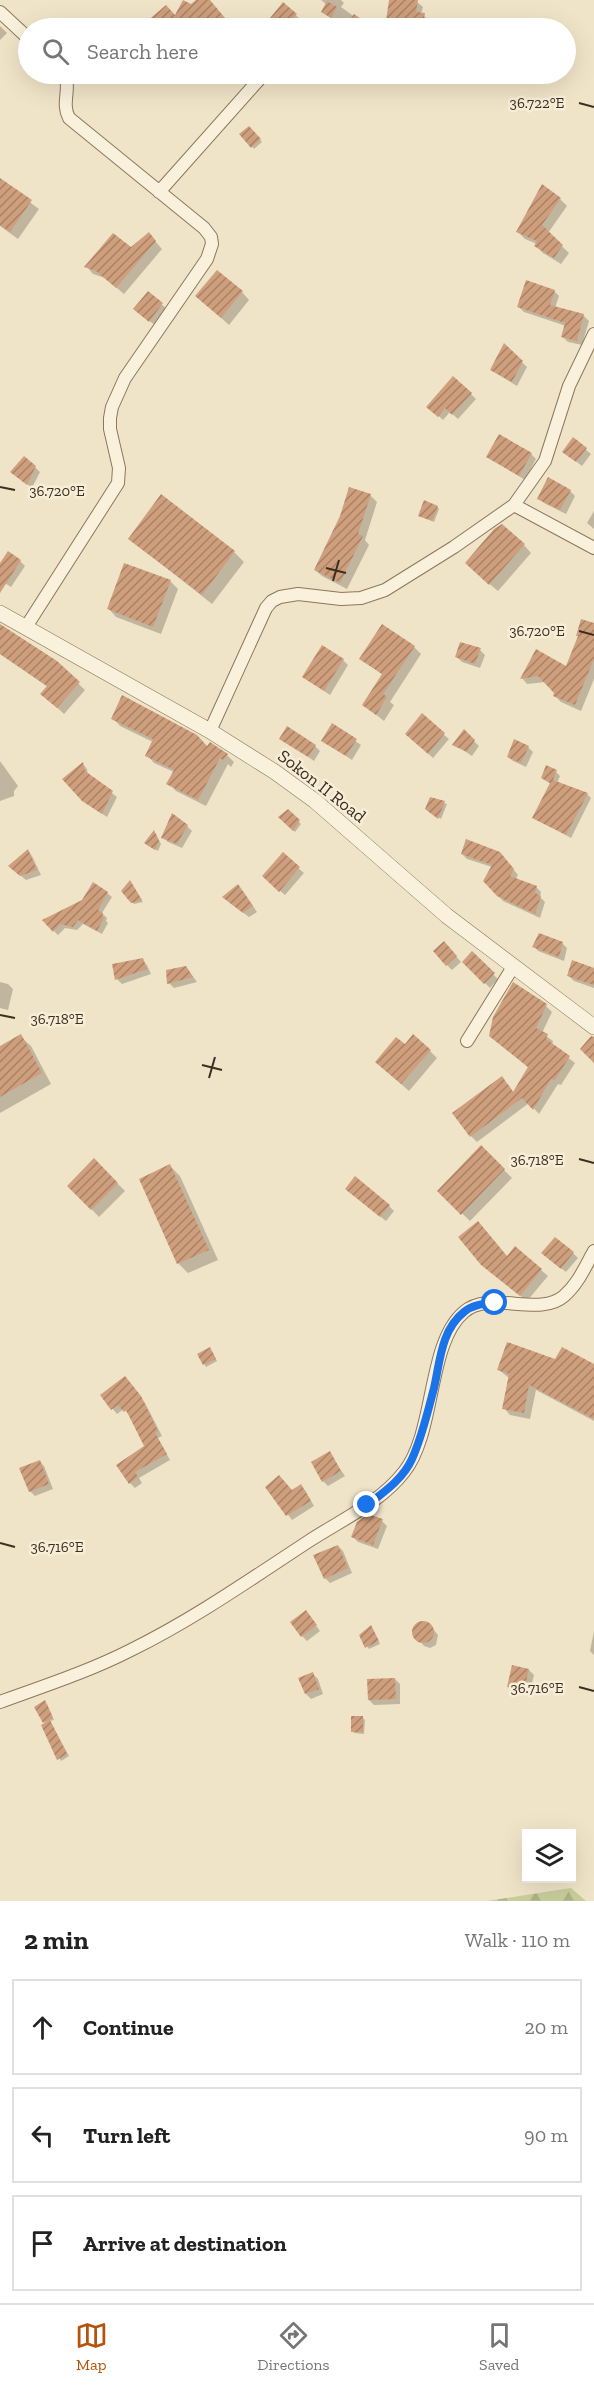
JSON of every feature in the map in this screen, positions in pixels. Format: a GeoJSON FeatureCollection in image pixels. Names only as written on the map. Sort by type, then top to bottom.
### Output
{"type":"FeatureCollection","features":[{"type":"Feature","properties":{"kind":"street"},"geometry":{"type":"LineString","coordinates":[[0,12],[18,29]]}},
{"type":"Feature","properties":{"kind":"street"},"geometry":{"type":"LineString","coordinates":[[26,627],[118,483],[119,468],[110,418],[117,394],[125,378],[211,251],[212,244],[208,232],[69,118],[64,110],[68,84]]}},
{"type":"Feature","properties":{"kind":"street"},"geometry":{"type":"LineString","coordinates":[[159,192],[255,84]]}},
{"type":"Feature","properties":{"kind":"street"},"geometry":{"type":"LineString","coordinates":[[210,731],[266,608],[272,601],[298,594],[341,599],[361,598],[385,590],[454,547],[514,505],[545,461],[569,386],[594,334]]}},
{"type":"Feature","properties":{"kind":"street"},"geometry":{"type":"LineString","coordinates":[[514,505],[594,548]]}},
{"type":"Feature","properties":{"kind":"street","name":"Sokon II Road"},"geometry":{"type":"LineString","coordinates":[[0,613],[210,731],[265,765],[315,801],[447,916],[594,1027]]}},
{"type":"Feature","properties":{"kind":"street"},"geometry":{"type":"LineString","coordinates":[[466,1041],[513,968]]}},
{"type":"Feature","properties":{"kind":"street"},"geometry":{"type":"LineString","coordinates":[[0,1702],[130,1651],[223,1599],[311,1539],[367,1505],[405,1472],[412,1458],[434,1388],[443,1344],[452,1325],[464,1311],[478,1304],[543,1304],[562,1298],[575,1285],[594,1251]]}},
{"type":"Feature","properties":{"kind":"green space"},"geometry":{"type":"Polygon","coordinates":[[[571,1888],[586,1901],[487,1901],[571,1888]]]}},
{"type":"Feature","properties":{"kind":"building"},"geometry":{"type":"Polygon","coordinates":[[[183,0],[191,4],[196,0],[210,0],[225,18],[151,18],[166,5],[175,15],[183,0]]]}},
{"type":"Feature","properties":{"kind":"building"},"geometry":{"type":"Polygon","coordinates":[[[389,0],[418,0],[416,12],[425,13],[424,18],[386,18],[389,0]]]}},
{"type":"Feature","properties":{"kind":"building"},"geometry":{"type":"Polygon","coordinates":[[[327,1],[337,7],[331,18],[321,12],[327,1]]]}},
{"type":"Feature","properties":{"kind":"building"},"geometry":{"type":"Polygon","coordinates":[[[283,2],[297,14],[293,18],[270,18],[283,2]]]}},
{"type":"Feature","properties":{"kind":"building"},"geometry":{"type":"Polygon","coordinates":[[[249,126],[261,139],[251,148],[239,134],[249,126]]]}},
{"type":"Feature","properties":{"kind":"building"},"geometry":{"type":"Polygon","coordinates":[[[0,178],[32,200],[10,232],[0,225],[0,178]]]}},
{"type":"Feature","properties":{"kind":"building"},"geometry":{"type":"Polygon","coordinates":[[[542,184],[561,198],[542,225],[563,245],[554,258],[534,246],[537,241],[516,232],[542,184]]]}},
{"type":"Feature","properties":{"kind":"building"},"geometry":{"type":"Polygon","coordinates":[[[149,232],[156,241],[116,288],[96,271],[84,267],[113,233],[131,247],[149,232]]]}},
{"type":"Feature","properties":{"kind":"building"},"geometry":{"type":"Polygon","coordinates":[[[217,270],[243,291],[221,318],[195,296],[217,270]]]}},
{"type":"Feature","properties":{"kind":"building"},"geometry":{"type":"Polygon","coordinates":[[[526,280],[555,290],[550,305],[584,314],[577,341],[561,337],[565,323],[517,307],[526,280]]]}},
{"type":"Feature","properties":{"kind":"building"},"geometry":{"type":"Polygon","coordinates":[[[148,291],[163,303],[149,322],[133,309],[148,291]]]}},
{"type":"Feature","properties":{"kind":"building"},"geometry":{"type":"Polygon","coordinates":[[[504,343],[523,361],[512,382],[490,370],[504,343]]]}},
{"type":"Feature","properties":{"kind":"building"},"geometry":{"type":"Polygon","coordinates":[[[453,376],[472,393],[452,415],[445,408],[438,417],[426,407],[453,376]]]}},
{"type":"Feature","properties":{"kind":"building"},"geometry":{"type":"Polygon","coordinates":[[[499,434],[532,453],[519,476],[486,457],[499,434]]]}},
{"type":"Feature","properties":{"kind":"building"},"geometry":{"type":"Polygon","coordinates":[[[573,437],[587,448],[576,462],[562,452],[573,437]]]}},
{"type":"Feature","properties":{"kind":"building"},"geometry":{"type":"Polygon","coordinates":[[[24,456],[36,466],[27,485],[10,472],[24,456]]]}},
{"type":"Feature","properties":{"kind":"building"},"geometry":{"type":"Polygon","coordinates":[[[548,477],[571,490],[560,510],[537,499],[548,477]]]}},
{"type":"Feature","properties":{"kind":"building"},"geometry":{"type":"Polygon","coordinates":[[[349,487],[371,494],[358,534],[363,536],[340,583],[314,570],[340,516],[349,487]]]}},
{"type":"Feature","properties":{"kind":"building"},"geometry":{"type":"Polygon","coordinates":[[[161,494],[235,551],[202,595],[128,539],[161,494]]]}},
{"type":"Feature","properties":{"kind":"building"},"geometry":{"type":"Polygon","coordinates":[[[424,500],[438,506],[432,521],[418,516],[424,500]]]}},
{"type":"Feature","properties":{"kind":"building"},"geometry":{"type":"Polygon","coordinates":[[[502,524],[525,544],[489,585],[465,563],[494,529],[502,524]]]}},
{"type":"Feature","properties":{"kind":"building"},"geometry":{"type":"Polygon","coordinates":[[[8,551],[21,560],[0,593],[0,563],[8,551]]]}},
{"type":"Feature","properties":{"kind":"building"},"geometry":{"type":"Polygon","coordinates":[[[124,563],[171,580],[153,627],[107,609],[124,563]]]}},
{"type":"Feature","properties":{"kind":"building"},"geometry":{"type":"Polygon","coordinates":[[[581,619],[594,623],[594,659],[575,705],[553,696],[554,693],[538,676],[520,679],[536,649],[566,666],[578,636],[576,636],[581,619]]]}},
{"type":"Feature","properties":{"kind":"building"},"geometry":{"type":"Polygon","coordinates":[[[0,624],[57,661],[80,682],[57,708],[40,694],[47,686],[0,654],[0,624]]]}},
{"type":"Feature","properties":{"kind":"building"},"geometry":{"type":"Polygon","coordinates":[[[382,624],[415,646],[383,694],[387,697],[376,715],[362,705],[382,674],[359,659],[382,624]]]}},
{"type":"Feature","properties":{"kind":"building"},"geometry":{"type":"Polygon","coordinates":[[[460,642],[481,648],[475,664],[455,657],[460,642]]]}},
{"type":"Feature","properties":{"kind":"building"},"geometry":{"type":"Polygon","coordinates":[[[322,645],[344,659],[324,691],[302,677],[322,645]]]}},
{"type":"Feature","properties":{"kind":"building"},"geometry":{"type":"Polygon","coordinates":[[[122,695],[197,735],[207,746],[210,742],[228,754],[223,760],[220,758],[198,800],[166,784],[174,770],[145,756],[153,739],[111,719],[122,695]]]}},
{"type":"Feature","properties":{"kind":"building"},"geometry":{"type":"Polygon","coordinates":[[[422,713],[445,733],[428,754],[405,734],[422,713]]]}},
{"type":"Feature","properties":{"kind":"building"},"geometry":{"type":"Polygon","coordinates":[[[332,723],[357,739],[346,756],[321,741],[332,723]]]}},
{"type":"Feature","properties":{"kind":"building"},"geometry":{"type":"Polygon","coordinates":[[[287,726],[316,745],[308,757],[279,739],[287,726]]]}},
{"type":"Feature","properties":{"kind":"building"},"geometry":{"type":"Polygon","coordinates":[[[464,729],[475,740],[467,752],[452,745],[464,729]]]}},
{"type":"Feature","properties":{"kind":"building"},"geometry":{"type":"Polygon","coordinates":[[[514,739],[529,746],[521,763],[507,757],[514,739]]]}},
{"type":"Feature","properties":{"kind":"building"},"geometry":{"type":"Polygon","coordinates":[[[83,762],[85,771],[113,791],[102,814],[82,801],[62,779],[83,762]]]}},
{"type":"Feature","properties":{"kind":"building"},"geometry":{"type":"Polygon","coordinates":[[[546,765],[557,770],[553,780],[588,793],[566,835],[532,818],[550,783],[541,778],[546,765]]]}},
{"type":"Feature","properties":{"kind":"building"},"geometry":{"type":"Polygon","coordinates":[[[430,797],[445,801],[438,819],[425,809],[430,797]]]}},
{"type":"Feature","properties":{"kind":"building"},"geometry":{"type":"Polygon","coordinates":[[[288,809],[300,820],[293,831],[278,817],[288,809]]]}},
{"type":"Feature","properties":{"kind":"building"},"geometry":{"type":"Polygon","coordinates":[[[172,813],[188,825],[177,844],[161,838],[172,813]]]}},
{"type":"Feature","properties":{"kind":"building"},"geometry":{"type":"Polygon","coordinates":[[[154,830],[159,841],[155,850],[144,843],[154,830]]]}},
{"type":"Feature","properties":{"kind":"building"},"geometry":{"type":"Polygon","coordinates":[[[466,839],[500,852],[514,869],[510,876],[537,886],[535,893],[541,896],[535,914],[497,896],[483,881],[492,865],[461,854],[466,839]]]}},
{"type":"Feature","properties":{"kind":"building"},"geometry":{"type":"Polygon","coordinates":[[[28,849],[37,870],[20,876],[8,866],[28,849]]]}},
{"type":"Feature","properties":{"kind":"building"},"geometry":{"type":"Polygon","coordinates":[[[283,852],[300,867],[279,892],[262,876],[283,852]]]}},
{"type":"Feature","properties":{"kind":"building"},"geometry":{"type":"Polygon","coordinates":[[[130,880],[142,900],[131,903],[121,891],[130,880]]]}},
{"type":"Feature","properties":{"kind":"building"},"geometry":{"type":"Polygon","coordinates":[[[93,882],[108,892],[98,910],[103,913],[104,918],[97,931],[78,920],[73,927],[60,924],[53,932],[42,920],[82,900],[93,882]]]}},
{"type":"Feature","properties":{"kind":"building"},"geometry":{"type":"Polygon","coordinates":[[[238,884],[253,906],[243,913],[222,897],[238,884]]]}},
{"type":"Feature","properties":{"kind":"building"},"geometry":{"type":"Polygon","coordinates":[[[539,933],[563,942],[559,957],[532,947],[539,933]]]}},
{"type":"Feature","properties":{"kind":"building"},"geometry":{"type":"Polygon","coordinates":[[[444,941],[457,956],[446,966],[433,951],[444,941]]]}},
{"type":"Feature","properties":{"kind":"building"},"geometry":{"type":"Polygon","coordinates":[[[472,951],[495,973],[484,984],[462,962],[472,951]]]}},
{"type":"Feature","properties":{"kind":"building"},"geometry":{"type":"Polygon","coordinates":[[[143,958],[147,969],[115,980],[112,964],[143,958]]]}},
{"type":"Feature","properties":{"kind":"building"},"geometry":{"type":"Polygon","coordinates":[[[572,960],[594,968],[594,985],[567,976],[572,960]]]}},
{"type":"Feature","properties":{"kind":"building"},"geometry":{"type":"Polygon","coordinates":[[[186,966],[193,977],[167,984],[166,970],[186,966]]]}},
{"type":"Feature","properties":{"kind":"building"},"geometry":{"type":"Polygon","coordinates":[[[513,982],[547,1004],[536,1028],[548,1034],[546,1039],[570,1056],[555,1080],[551,1079],[533,1110],[522,1098],[470,1137],[452,1113],[502,1076],[513,1092],[528,1067],[489,1036],[493,1017],[513,982]]]}},
{"type":"Feature","properties":{"kind":"building"},"geometry":{"type":"Polygon","coordinates":[[[21,1034],[42,1073],[0,1097],[0,1046],[21,1034]]]}},
{"type":"Feature","properties":{"kind":"building"},"geometry":{"type":"Polygon","coordinates":[[[413,1034],[431,1050],[401,1084],[375,1062],[396,1037],[405,1044],[413,1034]]]}},
{"type":"Feature","properties":{"kind":"building"},"geometry":{"type":"Polygon","coordinates":[[[591,1036],[594,1037],[594,1063],[580,1049],[591,1036]]]}},
{"type":"Feature","properties":{"kind":"building"},"geometry":{"type":"Polygon","coordinates":[[[481,1145],[505,1169],[461,1215],[437,1191],[481,1145]]]}},
{"type":"Feature","properties":{"kind":"building"},"geometry":{"type":"Polygon","coordinates":[[[94,1158],[118,1183],[91,1210],[67,1186],[94,1158]]]}},
{"type":"Feature","properties":{"kind":"building"},"geometry":{"type":"Polygon","coordinates":[[[170,1164],[209,1250],[177,1264],[139,1179],[170,1164]]]}},
{"type":"Feature","properties":{"kind":"building"},"geometry":{"type":"Polygon","coordinates":[[[355,1176],[390,1205],[380,1217],[345,1189],[355,1176]]]}},
{"type":"Feature","properties":{"kind":"building"},"geometry":{"type":"Polygon","coordinates":[[[478,1221],[507,1256],[515,1246],[542,1269],[520,1296],[481,1265],[458,1237],[478,1221]]]}},
{"type":"Feature","properties":{"kind":"building"},"geometry":{"type":"Polygon","coordinates":[[[555,1237],[574,1252],[561,1269],[541,1253],[555,1237]]]}},
{"type":"Feature","properties":{"kind":"building"},"geometry":{"type":"Polygon","coordinates":[[[507,1342],[555,1359],[562,1347],[594,1364],[594,1419],[529,1385],[524,1413],[502,1409],[509,1374],[497,1370],[507,1342]]]}},
{"type":"Feature","properties":{"kind":"building"},"geometry":{"type":"Polygon","coordinates":[[[210,1347],[216,1359],[203,1365],[197,1354],[210,1347]]]}},
{"type":"Feature","properties":{"kind":"building"},"geometry":{"type":"Polygon","coordinates":[[[125,1376],[141,1396],[158,1431],[155,1433],[167,1454],[135,1472],[138,1477],[129,1484],[116,1465],[144,1446],[126,1410],[124,1412],[118,1405],[111,1410],[100,1395],[125,1376]]]}},
{"type":"Feature","properties":{"kind":"building"},"geometry":{"type":"Polygon","coordinates":[[[330,1451],[341,1471],[322,1482],[311,1462],[330,1451]]]}},
{"type":"Feature","properties":{"kind":"building"},"geometry":{"type":"Polygon","coordinates":[[[40,1460],[49,1484],[29,1492],[19,1468],[40,1460]]]}},
{"type":"Feature","properties":{"kind":"building"},"geometry":{"type":"Polygon","coordinates":[[[279,1475],[292,1490],[301,1484],[311,1501],[286,1516],[265,1487],[279,1475]]]}},
{"type":"Feature","properties":{"kind":"building"},"geometry":{"type":"Polygon","coordinates":[[[368,1514],[383,1519],[373,1545],[351,1537],[357,1522],[368,1514]]]}},
{"type":"Feature","properties":{"kind":"building"},"geometry":{"type":"Polygon","coordinates":[[[338,1545],[348,1568],[324,1579],[313,1555],[338,1545]]]}},
{"type":"Feature","properties":{"kind":"building"},"geometry":{"type":"Polygon","coordinates":[[[306,1610],[317,1625],[301,1637],[290,1622],[306,1610]]]}},
{"type":"Feature","properties":{"kind":"building"},"geometry":{"type":"Polygon","coordinates":[[[423,1621],[431,1624],[434,1632],[431,1640],[423,1643],[415,1640],[412,1632],[415,1624],[423,1621]]]}},
{"type":"Feature","properties":{"kind":"building"},"geometry":{"type":"Polygon","coordinates":[[[371,1625],[379,1641],[365,1648],[359,1635],[371,1625]]]}},
{"type":"Feature","properties":{"kind":"building"},"geometry":{"type":"Polygon","coordinates":[[[512,1665],[529,1669],[524,1691],[507,1687],[512,1665]]]}},
{"type":"Feature","properties":{"kind":"building"},"geometry":{"type":"Polygon","coordinates":[[[313,1672],[319,1689],[305,1694],[298,1678],[313,1672]]]}},
{"type":"Feature","properties":{"kind":"building"},"geometry":{"type":"Polygon","coordinates":[[[395,1678],[396,1699],[368,1700],[367,1679],[395,1678]]]}},
{"type":"Feature","properties":{"kind":"building"},"geometry":{"type":"Polygon","coordinates":[[[45,1700],[53,1718],[43,1723],[34,1707],[45,1700]]]}},
{"type":"Feature","properties":{"kind":"building"},"geometry":{"type":"Polygon","coordinates":[[[351,1716],[363,1716],[363,1732],[351,1732],[351,1716]]]}},
{"type":"Feature","properties":{"kind":"building"},"geometry":{"type":"Polygon","coordinates":[[[50,1720],[67,1754],[57,1760],[41,1725],[50,1720]]]}},
{"type":"Feature","properties":{"kind":"route"},"geometry":{"type":"LineString","coordinates":[[367,1505],[405,1472],[412,1458],[434,1388],[443,1344],[452,1325],[464,1311],[478,1304],[495,1303]]}}]}
